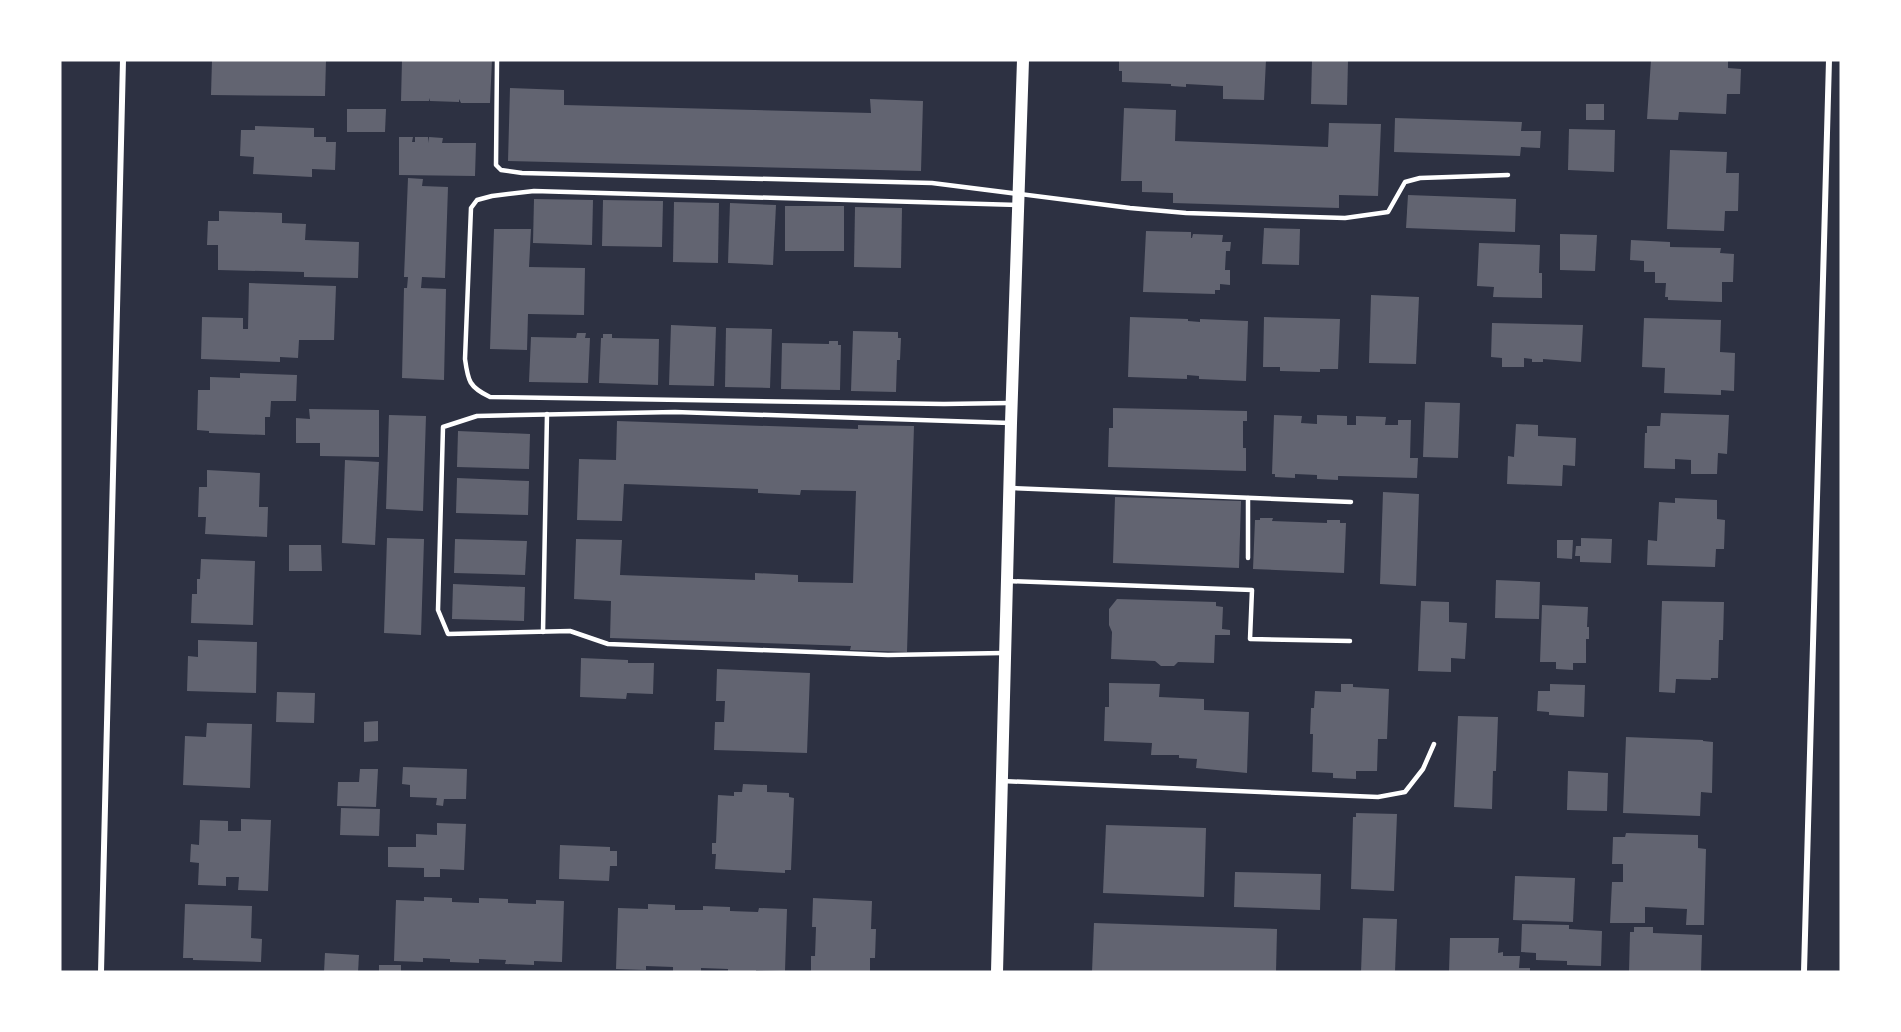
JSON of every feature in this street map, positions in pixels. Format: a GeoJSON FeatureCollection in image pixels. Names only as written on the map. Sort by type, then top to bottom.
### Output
{"type":"FeatureCollection","features":[{"type":"Feature","properties":{"kind":"main road"},"geometry":{"type":"LineString","coordinates":[[997,972],[1023,60]]}},
{"type":"Feature","properties":{"kind":"street"},"geometry":{"type":"LineString","coordinates":[[101,972],[123,60]]}},
{"type":"Feature","properties":{"kind":"street"},"geometry":{"type":"LineString","coordinates":[[1804,972],[1829,60]]}},
{"type":"Feature","properties":{"kind":"lane"},"geometry":{"type":"LineString","coordinates":[[497,60],[495,158],[496,165],[501,170],[522,173],[932,183],[1019,199]]}},
{"type":"Feature","properties":{"kind":"lane"},"geometry":{"type":"LineString","coordinates":[[1012,403],[490,397],[476,391],[468,380],[465,359],[471,208],[477,200],[534,191],[1019,199],[1186,213],[1345,218],[1388,212],[1405,182],[1420,178],[1508,175]]}},
{"type":"Feature","properties":{"kind":"lane"},"geometry":{"type":"LineString","coordinates":[[1005,653],[888,655],[608,644],[570,631],[448,634],[438,610],[443,427],[477,416],[675,412],[1011,423]]}},
{"type":"Feature","properties":{"kind":"lane"},"geometry":{"type":"LineString","coordinates":[[543,632],[547,414]]}},
{"type":"Feature","properties":{"kind":"lane"},"geometry":{"type":"LineString","coordinates":[[1010,488],[1351,502]]}},
{"type":"Feature","properties":{"kind":"lane"},"geometry":{"type":"LineString","coordinates":[[1248,498],[1248,558]]}},
{"type":"Feature","properties":{"kind":"lane"},"geometry":{"type":"LineString","coordinates":[[1007,581],[1252,590],[1250,639],[1350,641]]}},
{"type":"Feature","properties":{"kind":"lane"},"geometry":{"type":"LineString","coordinates":[[1002,781],[1378,797],[1405,792],[1422,769],[1434,744]]}},
{"type":"Feature","properties":{"kind":"building"},"geometry":{"type":"Polygon","coordinates":[[[212,60],[326,60],[325,96],[211,95],[212,60]]]}},
{"type":"Feature","properties":{"kind":"building"},"geometry":{"type":"Polygon","coordinates":[[[402,60],[492,60],[490,103],[461,103],[459,99],[459,102],[430,101],[429,98],[429,101],[401,101],[402,60]]]}},
{"type":"Feature","properties":{"kind":"building"},"geometry":{"type":"Polygon","coordinates":[[[1119,60],[1266,60],[1264,100],[1223,99],[1223,86],[1186,84],[1186,87],[1171,86],[1171,84],[1122,82],[1119,60]]]}},
{"type":"Feature","properties":{"kind":"building"},"geometry":{"type":"Polygon","coordinates":[[[1312,60],[1348,60],[1347,105],[1311,104],[1312,60]]]}},
{"type":"Feature","properties":{"kind":"building"},"geometry":{"type":"Polygon","coordinates":[[[1651,60],[1728,60],[1728,68],[1741,69],[1740,94],[1727,94],[1726,114],[1679,112],[1678,120],[1647,119],[1651,60]]]}},
{"type":"Feature","properties":{"kind":"building"},"geometry":{"type":"Polygon","coordinates":[[[510,88],[564,90],[564,105],[871,113],[870,99],[923,101],[921,171],[508,161],[510,88]]]}},
{"type":"Feature","properties":{"kind":"building"},"geometry":{"type":"Polygon","coordinates":[[[1586,104],[1604,104],[1604,120],[1586,120],[1586,104]]]}},
{"type":"Feature","properties":{"kind":"building"},"geometry":{"type":"Polygon","coordinates":[[[1124,108],[1176,110],[1175,141],[1328,147],[1329,123],[1381,124],[1378,196],[1339,195],[1339,208],[1173,203],[1173,193],[1142,192],[1142,181],[1121,181],[1124,108]]]}},
{"type":"Feature","properties":{"kind":"building"},"geometry":{"type":"Polygon","coordinates":[[[347,109],[386,109],[385,132],[347,132],[347,109]]]}},
{"type":"Feature","properties":{"kind":"building"},"geometry":{"type":"Polygon","coordinates":[[[1395,118],[1522,122],[1521,131],[1541,131],[1540,148],[1521,147],[1520,156],[1394,152],[1395,118]]]}},
{"type":"Feature","properties":{"kind":"building"},"geometry":{"type":"Polygon","coordinates":[[[255,126],[314,128],[314,137],[326,137],[326,142],[336,142],[335,170],[312,169],[312,177],[253,174],[254,157],[240,156],[241,130],[255,130],[255,126]]]}},
{"type":"Feature","properties":{"kind":"building"},"geometry":{"type":"Polygon","coordinates":[[[1569,129],[1615,130],[1614,172],[1568,170],[1569,129]]]}},
{"type":"Feature","properties":{"kind":"building"},"geometry":{"type":"Polygon","coordinates":[[[399,137],[413,137],[412,142],[415,142],[415,137],[428,137],[428,143],[429,137],[443,138],[442,143],[476,143],[475,176],[399,175],[399,137]]]}},
{"type":"Feature","properties":{"kind":"building"},"geometry":{"type":"Polygon","coordinates":[[[1670,150],[1727,152],[1726,173],[1739,173],[1738,211],[1725,211],[1724,231],[1667,229],[1670,150]]]}},
{"type":"Feature","properties":{"kind":"building"},"geometry":{"type":"Polygon","coordinates":[[[408,178],[423,179],[422,186],[448,187],[445,278],[422,277],[421,288],[446,289],[444,380],[402,378],[404,288],[407,288],[408,277],[404,277],[408,178]]]}},
{"type":"Feature","properties":{"kind":"building"},"geometry":{"type":"Polygon","coordinates":[[[1408,195],[1516,199],[1515,232],[1406,228],[1408,195]]]}},
{"type":"Feature","properties":{"kind":"building"},"geometry":{"type":"Polygon","coordinates":[[[534,199],[593,200],[592,245],[533,243],[534,199]]]}},
{"type":"Feature","properties":{"kind":"building"},"geometry":{"type":"Polygon","coordinates":[[[603,200],[663,201],[662,247],[602,246],[603,200]]]}},
{"type":"Feature","properties":{"kind":"building"},"geometry":{"type":"Polygon","coordinates":[[[674,202],[719,203],[718,263],[673,262],[674,202]]]}},
{"type":"Feature","properties":{"kind":"building"},"geometry":{"type":"Polygon","coordinates":[[[730,203],[776,205],[773,265],[728,263],[730,203]]]}},
{"type":"Feature","properties":{"kind":"building"},"geometry":{"type":"Polygon","coordinates":[[[785,206],[844,206],[844,251],[785,251],[785,206]]]}},
{"type":"Feature","properties":{"kind":"building"},"geometry":{"type":"Polygon","coordinates":[[[855,207],[902,208],[901,268],[854,267],[855,207]]]}},
{"type":"Feature","properties":{"kind":"building"},"geometry":{"type":"Polygon","coordinates":[[[219,211],[282,213],[282,223],[306,224],[305,240],[359,242],[358,278],[304,277],[304,272],[218,270],[218,245],[207,245],[208,221],[219,221],[219,211]]]}},
{"type":"Feature","properties":{"kind":"building"},"geometry":{"type":"Polygon","coordinates":[[[1264,228],[1300,229],[1299,265],[1262,264],[1264,228]]]}},
{"type":"Feature","properties":{"kind":"building"},"geometry":{"type":"Polygon","coordinates":[[[494,229],[531,229],[529,267],[585,268],[584,315],[528,314],[527,350],[490,349],[494,229]]]}},
{"type":"Feature","properties":{"kind":"building"},"geometry":{"type":"Polygon","coordinates":[[[1146,231],[1191,232],[1191,238],[1193,234],[1223,235],[1222,242],[1231,242],[1230,251],[1226,251],[1225,270],[1230,270],[1230,285],[1220,284],[1220,290],[1215,290],[1215,294],[1143,292],[1146,231]]]}},
{"type":"Feature","properties":{"kind":"building"},"geometry":{"type":"Polygon","coordinates":[[[1560,234],[1597,235],[1595,271],[1560,270],[1560,234]]]}},
{"type":"Feature","properties":{"kind":"building"},"geometry":{"type":"Polygon","coordinates":[[[1631,240],[1670,242],[1670,247],[1721,248],[1720,253],[1734,254],[1733,282],[1722,282],[1722,302],[1668,300],[1668,297],[1665,297],[1666,283],[1655,283],[1655,272],[1644,272],[1644,261],[1630,260],[1631,240]]]}},
{"type":"Feature","properties":{"kind":"building"},"geometry":{"type":"Polygon","coordinates":[[[1479,243],[1540,245],[1539,273],[1542,273],[1542,298],[1493,297],[1494,287],[1477,286],[1479,243]]]}},
{"type":"Feature","properties":{"kind":"building"},"geometry":{"type":"Polygon","coordinates":[[[249,283],[336,286],[334,340],[299,340],[298,358],[280,357],[280,362],[201,359],[202,317],[243,318],[243,329],[248,329],[249,283]]]}},
{"type":"Feature","properties":{"kind":"building"},"geometry":{"type":"Polygon","coordinates":[[[1371,295],[1419,297],[1416,364],[1369,363],[1371,295]]]}},
{"type":"Feature","properties":{"kind":"building"},"geometry":{"type":"Polygon","coordinates":[[[1130,317],[1188,319],[1188,321],[1200,322],[1200,319],[1248,321],[1246,381],[1199,379],[1199,376],[1187,375],[1187,379],[1128,377],[1130,317]]]}},
{"type":"Feature","properties":{"kind":"building"},"geometry":{"type":"Polygon","coordinates":[[[1264,317],[1340,319],[1338,369],[1320,369],[1320,372],[1280,371],[1280,367],[1263,367],[1264,317]]]}},
{"type":"Feature","properties":{"kind":"building"},"geometry":{"type":"Polygon","coordinates":[[[1644,318],[1721,320],[1720,352],[1735,353],[1734,391],[1721,390],[1721,395],[1664,393],[1665,368],[1642,367],[1644,318]]]}},
{"type":"Feature","properties":{"kind":"building"},"geometry":{"type":"Polygon","coordinates":[[[1492,323],[1583,325],[1581,362],[1543,359],[1543,362],[1532,362],[1532,359],[1524,358],[1524,367],[1502,367],[1502,358],[1491,357],[1492,323]]]}},
{"type":"Feature","properties":{"kind":"building"},"geometry":{"type":"Polygon","coordinates":[[[671,325],[716,327],[714,386],[669,385],[671,325]]]}},
{"type":"Feature","properties":{"kind":"building"},"geometry":{"type":"Polygon","coordinates":[[[726,328],[772,329],[770,388],[725,387],[726,328]]]}},
{"type":"Feature","properties":{"kind":"building"},"geometry":{"type":"Polygon","coordinates":[[[853,331],[898,332],[898,338],[901,338],[900,360],[897,360],[896,392],[851,391],[853,331]]]}},
{"type":"Feature","properties":{"kind":"building"},"geometry":{"type":"Polygon","coordinates":[[[577,333],[586,333],[585,338],[590,338],[588,383],[529,382],[531,337],[576,338],[577,333]]]}},
{"type":"Feature","properties":{"kind":"building"},"geometry":{"type":"Polygon","coordinates":[[[603,334],[612,334],[612,338],[659,339],[658,385],[599,383],[603,334]]]}},
{"type":"Feature","properties":{"kind":"building"},"geometry":{"type":"Polygon","coordinates":[[[829,341],[838,341],[838,345],[841,345],[840,390],[781,389],[782,343],[829,344],[829,341]]]}},
{"type":"Feature","properties":{"kind":"building"},"geometry":{"type":"Polygon","coordinates":[[[240,373],[297,375],[296,401],[271,401],[270,417],[265,417],[265,435],[209,433],[209,431],[197,430],[198,390],[210,390],[210,377],[240,378],[240,373]]]}},
{"type":"Feature","properties":{"kind":"building"},"geometry":{"type":"Polygon","coordinates":[[[1425,402],[1460,403],[1458,458],[1423,457],[1425,402]]]}},
{"type":"Feature","properties":{"kind":"building"},"geometry":{"type":"Polygon","coordinates":[[[1113,408],[1247,411],[1247,421],[1243,421],[1246,471],[1108,467],[1109,428],[1113,428],[1113,408]]]}},
{"type":"Feature","properties":{"kind":"building"},"geometry":{"type":"Polygon","coordinates":[[[309,409],[379,410],[379,457],[320,456],[320,443],[296,443],[296,418],[310,419],[309,409]]]}},
{"type":"Feature","properties":{"kind":"building"},"geometry":{"type":"Polygon","coordinates":[[[1661,413],[1729,415],[1727,454],[1718,453],[1717,474],[1691,474],[1691,460],[1675,459],[1675,469],[1644,468],[1647,426],[1660,426],[1661,413]]]}},
{"type":"Feature","properties":{"kind":"building"},"geometry":{"type":"Polygon","coordinates":[[[389,415],[426,416],[423,511],[386,509],[389,415]]]}},
{"type":"Feature","properties":{"kind":"building"},"geometry":{"type":"Polygon","coordinates":[[[1274,415],[1302,416],[1301,423],[1317,424],[1317,415],[1347,416],[1347,425],[1356,425],[1356,416],[1386,417],[1385,425],[1398,425],[1398,420],[1411,420],[1410,458],[1418,458],[1417,478],[1338,476],[1338,480],[1317,479],[1317,475],[1295,474],[1295,478],[1275,477],[1275,474],[1272,474],[1274,415]]]}},
{"type":"Feature","properties":{"kind":"building"},"geometry":{"type":"Polygon","coordinates":[[[617,421],[858,429],[858,425],[914,426],[907,652],[850,650],[851,646],[610,638],[611,601],[574,599],[576,539],[622,540],[620,575],[755,580],[755,573],[798,575],[798,582],[853,583],[856,491],[801,490],[800,495],[758,493],[758,489],[624,484],[622,521],[577,520],[579,459],[616,460],[617,421]]]}},
{"type":"Feature","properties":{"kind":"building"},"geometry":{"type":"Polygon","coordinates":[[[1516,424],[1538,425],[1538,436],[1576,438],[1575,466],[1563,465],[1562,486],[1507,484],[1508,456],[1514,457],[1516,424]]]}},
{"type":"Feature","properties":{"kind":"building"},"geometry":{"type":"Polygon","coordinates":[[[458,431],[530,434],[529,469],[457,467],[458,431]]]}},
{"type":"Feature","properties":{"kind":"building"},"geometry":{"type":"Polygon","coordinates":[[[345,460],[379,462],[375,545],[342,543],[345,460]]]}},
{"type":"Feature","properties":{"kind":"building"},"geometry":{"type":"Polygon","coordinates":[[[207,470],[260,473],[259,507],[268,507],[267,537],[205,534],[206,517],[198,517],[199,487],[207,487],[207,470]]]}},
{"type":"Feature","properties":{"kind":"building"},"geometry":{"type":"Polygon","coordinates":[[[457,478],[529,481],[528,515],[456,513],[457,478]]]}},
{"type":"Feature","properties":{"kind":"building"},"geometry":{"type":"Polygon","coordinates":[[[1383,492],[1419,494],[1416,586],[1380,584],[1383,492]]]}},
{"type":"Feature","properties":{"kind":"building"},"geometry":{"type":"Polygon","coordinates":[[[1115,497],[1241,501],[1239,568],[1113,563],[1115,497]]]}},
{"type":"Feature","properties":{"kind":"building"},"geometry":{"type":"Polygon","coordinates":[[[1675,498],[1717,500],[1717,519],[1725,520],[1724,549],[1716,549],[1715,567],[1647,565],[1648,540],[1657,541],[1659,502],[1675,503],[1675,498]]]}},
{"type":"Feature","properties":{"kind":"building"},"geometry":{"type":"Polygon","coordinates":[[[1260,518],[1273,518],[1272,521],[1327,523],[1327,520],[1340,520],[1340,523],[1346,523],[1344,573],[1253,569],[1255,520],[1260,520],[1260,518]]]}},
{"type":"Feature","properties":{"kind":"building"},"geometry":{"type":"Polygon","coordinates":[[[387,538],[424,539],[421,635],[384,633],[387,538]]]}},
{"type":"Feature","properties":{"kind":"building"},"geometry":{"type":"Polygon","coordinates":[[[1581,538],[1612,539],[1611,563],[1580,562],[1580,556],[1575,556],[1576,546],[1581,546],[1581,538]]]}},
{"type":"Feature","properties":{"kind":"building"},"geometry":{"type":"Polygon","coordinates":[[[455,539],[527,541],[525,575],[454,573],[455,539]]]}},
{"type":"Feature","properties":{"kind":"building"},"geometry":{"type":"Polygon","coordinates":[[[1557,540],[1573,540],[1572,559],[1557,558],[1557,540]]]}},
{"type":"Feature","properties":{"kind":"building"},"geometry":{"type":"Polygon","coordinates":[[[289,545],[321,545],[322,571],[289,571],[289,545]]]}},
{"type":"Feature","properties":{"kind":"building"},"geometry":{"type":"Polygon","coordinates":[[[201,559],[255,561],[253,625],[191,623],[192,594],[197,594],[201,559]]]}},
{"type":"Feature","properties":{"kind":"building"},"geometry":{"type":"Polygon","coordinates":[[[1496,580],[1540,582],[1539,619],[1495,618],[1496,580]]]}},
{"type":"Feature","properties":{"kind":"building"},"geometry":{"type":"Polygon","coordinates":[[[453,584],[525,587],[524,621],[452,619],[453,584]]]}},
{"type":"Feature","properties":{"kind":"building"},"geometry":{"type":"Polygon","coordinates":[[[1117,599],[1216,602],[1216,606],[1223,607],[1222,629],[1230,630],[1230,635],[1215,635],[1214,663],[1178,662],[1174,666],[1161,666],[1155,661],[1111,659],[1112,632],[1109,625],[1109,609],[1117,599]]]}},
{"type":"Feature","properties":{"kind":"building"},"geometry":{"type":"Polygon","coordinates":[[[1421,601],[1449,602],[1449,622],[1467,623],[1465,659],[1451,658],[1451,672],[1418,671],[1421,601]]]}},
{"type":"Feature","properties":{"kind":"building"},"geometry":{"type":"Polygon","coordinates":[[[1662,601],[1724,602],[1723,640],[1719,640],[1718,678],[1711,678],[1711,680],[1676,679],[1675,693],[1659,692],[1662,601]]]}},
{"type":"Feature","properties":{"kind":"building"},"geometry":{"type":"Polygon","coordinates":[[[1542,605],[1588,607],[1589,639],[1586,639],[1586,663],[1573,663],[1573,670],[1556,669],[1556,662],[1540,662],[1542,605]]]}},
{"type":"Feature","properties":{"kind":"building"},"geometry":{"type":"Polygon","coordinates":[[[198,640],[257,642],[256,693],[187,691],[188,656],[198,657],[198,640]]]}},
{"type":"Feature","properties":{"kind":"building"},"geometry":{"type":"Polygon","coordinates":[[[581,658],[654,663],[653,694],[627,693],[626,699],[580,697],[581,658]]]}},
{"type":"Feature","properties":{"kind":"building"},"geometry":{"type":"Polygon","coordinates":[[[717,669],[810,673],[807,753],[714,750],[715,722],[724,722],[725,701],[716,701],[717,669]]]}},
{"type":"Feature","properties":{"kind":"building"},"geometry":{"type":"Polygon","coordinates":[[[1109,683],[1160,684],[1159,697],[1204,699],[1204,710],[1249,712],[1247,773],[1196,768],[1197,759],[1179,758],[1179,755],[1151,755],[1152,743],[1104,741],[1105,707],[1109,707],[1109,683]]]}},
{"type":"Feature","properties":{"kind":"building"},"geometry":{"type":"Polygon","coordinates":[[[1341,684],[1389,689],[1387,739],[1378,739],[1377,771],[1356,771],[1356,779],[1333,778],[1333,773],[1312,772],[1313,734],[1310,734],[1311,708],[1314,708],[1315,691],[1341,692],[1341,684]]]}},
{"type":"Feature","properties":{"kind":"building"},"geometry":{"type":"Polygon","coordinates":[[[1550,684],[1585,685],[1584,717],[1549,715],[1549,712],[1537,711],[1538,691],[1550,691],[1550,684]]]}},
{"type":"Feature","properties":{"kind":"building"},"geometry":{"type":"Polygon","coordinates":[[[277,692],[315,693],[314,723],[276,722],[277,692]]]}},
{"type":"Feature","properties":{"kind":"building"},"geometry":{"type":"Polygon","coordinates":[[[1458,716],[1498,717],[1492,809],[1454,807],[1458,716]]]}},
{"type":"Feature","properties":{"kind":"building"},"geometry":{"type":"Polygon","coordinates":[[[378,721],[378,741],[364,742],[364,722],[378,721]]]}},
{"type":"Feature","properties":{"kind":"building"},"geometry":{"type":"Polygon","coordinates":[[[207,723],[252,724],[250,788],[183,785],[185,736],[206,737],[207,723]]]}},
{"type":"Feature","properties":{"kind":"building"},"geometry":{"type":"Polygon","coordinates":[[[1626,737],[1713,742],[1712,793],[1701,792],[1700,816],[1623,813],[1626,737]]]}},
{"type":"Feature","properties":{"kind":"building"},"geometry":{"type":"Polygon","coordinates":[[[403,767],[467,769],[466,799],[444,799],[443,806],[436,805],[437,798],[410,797],[410,785],[402,784],[403,767]]]}},
{"type":"Feature","properties":{"kind":"building"},"geometry":{"type":"Polygon","coordinates":[[[360,769],[378,769],[376,807],[337,806],[338,782],[359,782],[360,769]]]}},
{"type":"Feature","properties":{"kind":"building"},"geometry":{"type":"Polygon","coordinates":[[[1568,771],[1608,773],[1607,811],[1567,810],[1568,771]]]}},
{"type":"Feature","properties":{"kind":"building"},"geometry":{"type":"Polygon","coordinates":[[[743,784],[767,785],[767,792],[789,793],[789,797],[794,798],[791,870],[785,870],[785,873],[715,869],[716,854],[712,854],[712,843],[716,843],[718,795],[734,796],[734,792],[742,792],[743,784]]]}},
{"type":"Feature","properties":{"kind":"building"},"geometry":{"type":"Polygon","coordinates":[[[341,808],[380,809],[379,836],[340,835],[341,808]]]}},
{"type":"Feature","properties":{"kind":"building"},"geometry":{"type":"Polygon","coordinates":[[[1356,813],[1397,814],[1394,891],[1351,889],[1353,817],[1356,817],[1356,813]]]}},
{"type":"Feature","properties":{"kind":"building"},"geometry":{"type":"Polygon","coordinates":[[[241,819],[271,820],[268,891],[238,890],[239,877],[226,877],[226,886],[198,885],[199,863],[190,862],[191,844],[199,845],[200,820],[228,821],[228,831],[241,831],[241,819]]]}},
{"type":"Feature","properties":{"kind":"building"},"geometry":{"type":"Polygon","coordinates":[[[437,823],[466,824],[464,870],[440,869],[440,877],[424,877],[424,868],[388,867],[388,847],[416,847],[416,834],[437,835],[437,823]]]}},
{"type":"Feature","properties":{"kind":"building"},"geometry":{"type":"Polygon","coordinates":[[[1106,825],[1206,828],[1204,897],[1103,893],[1106,825]]]}},
{"type":"Feature","properties":{"kind":"building"},"geometry":{"type":"Polygon","coordinates":[[[1626,833],[1698,835],[1698,848],[1706,849],[1704,925],[1686,925],[1687,909],[1645,907],[1645,923],[1610,923],[1612,882],[1623,882],[1623,864],[1612,864],[1613,837],[1625,837],[1626,833]]]}},
{"type":"Feature","properties":{"kind":"building"},"geometry":{"type":"Polygon","coordinates":[[[560,845],[610,847],[610,851],[617,851],[617,866],[610,866],[609,881],[559,879],[560,845]]]}},
{"type":"Feature","properties":{"kind":"building"},"geometry":{"type":"Polygon","coordinates":[[[1235,872],[1321,874],[1320,910],[1234,907],[1235,872]]]}},
{"type":"Feature","properties":{"kind":"building"},"geometry":{"type":"Polygon","coordinates":[[[1515,876],[1575,878],[1573,922],[1513,920],[1515,876]]]}},
{"type":"Feature","properties":{"kind":"building"},"geometry":{"type":"Polygon","coordinates":[[[424,897],[452,898],[452,902],[479,903],[479,898],[508,899],[508,903],[536,904],[536,900],[564,901],[562,962],[534,961],[534,965],[505,964],[506,960],[479,959],[479,963],[423,958],[423,962],[394,961],[396,900],[424,901],[424,897]]]}},
{"type":"Feature","properties":{"kind":"building"},"geometry":{"type":"Polygon","coordinates":[[[813,898],[872,901],[871,929],[876,929],[875,958],[870,958],[870,972],[811,972],[811,956],[815,956],[816,927],[812,927],[813,898]]]}},
{"type":"Feature","properties":{"kind":"building"},"geometry":{"type":"Polygon","coordinates":[[[185,904],[252,906],[251,938],[262,939],[261,962],[183,958],[185,904]]]}},
{"type":"Feature","properties":{"kind":"building"},"geometry":{"type":"Polygon","coordinates":[[[648,904],[675,905],[675,910],[703,910],[703,906],[730,907],[730,911],[758,912],[759,908],[787,909],[785,971],[728,972],[728,969],[701,968],[701,972],[673,971],[673,967],[646,966],[646,970],[616,969],[618,908],[648,909],[648,904]]]}},
{"type":"Feature","properties":{"kind":"building"},"geometry":{"type":"Polygon","coordinates":[[[1363,918],[1397,919],[1395,972],[1361,972],[1363,918]]]}},
{"type":"Feature","properties":{"kind":"building"},"geometry":{"type":"Polygon","coordinates":[[[1094,923],[1277,929],[1276,972],[1092,972],[1094,923]]]}},
{"type":"Feature","properties":{"kind":"building"},"geometry":{"type":"Polygon","coordinates":[[[1522,924],[1569,925],[1569,929],[1602,931],[1601,966],[1567,965],[1567,961],[1536,960],[1536,953],[1521,952],[1522,924]]]}},
{"type":"Feature","properties":{"kind":"building"},"geometry":{"type":"Polygon","coordinates":[[[1634,927],[1653,927],[1653,933],[1702,935],[1701,972],[1629,972],[1630,932],[1634,932],[1634,927]]]}},
{"type":"Feature","properties":{"kind":"building"},"geometry":{"type":"Polygon","coordinates":[[[1450,938],[1499,938],[1498,953],[1503,952],[1503,956],[1520,956],[1519,968],[1530,968],[1530,972],[1449,972],[1450,938]]]}},
{"type":"Feature","properties":{"kind":"building"},"geometry":{"type":"Polygon","coordinates":[[[325,953],[359,955],[358,972],[324,972],[325,953]]]}},
{"type":"Feature","properties":{"kind":"building"},"geometry":{"type":"Polygon","coordinates":[[[379,965],[401,965],[401,972],[379,972],[379,965]]]}}]}
